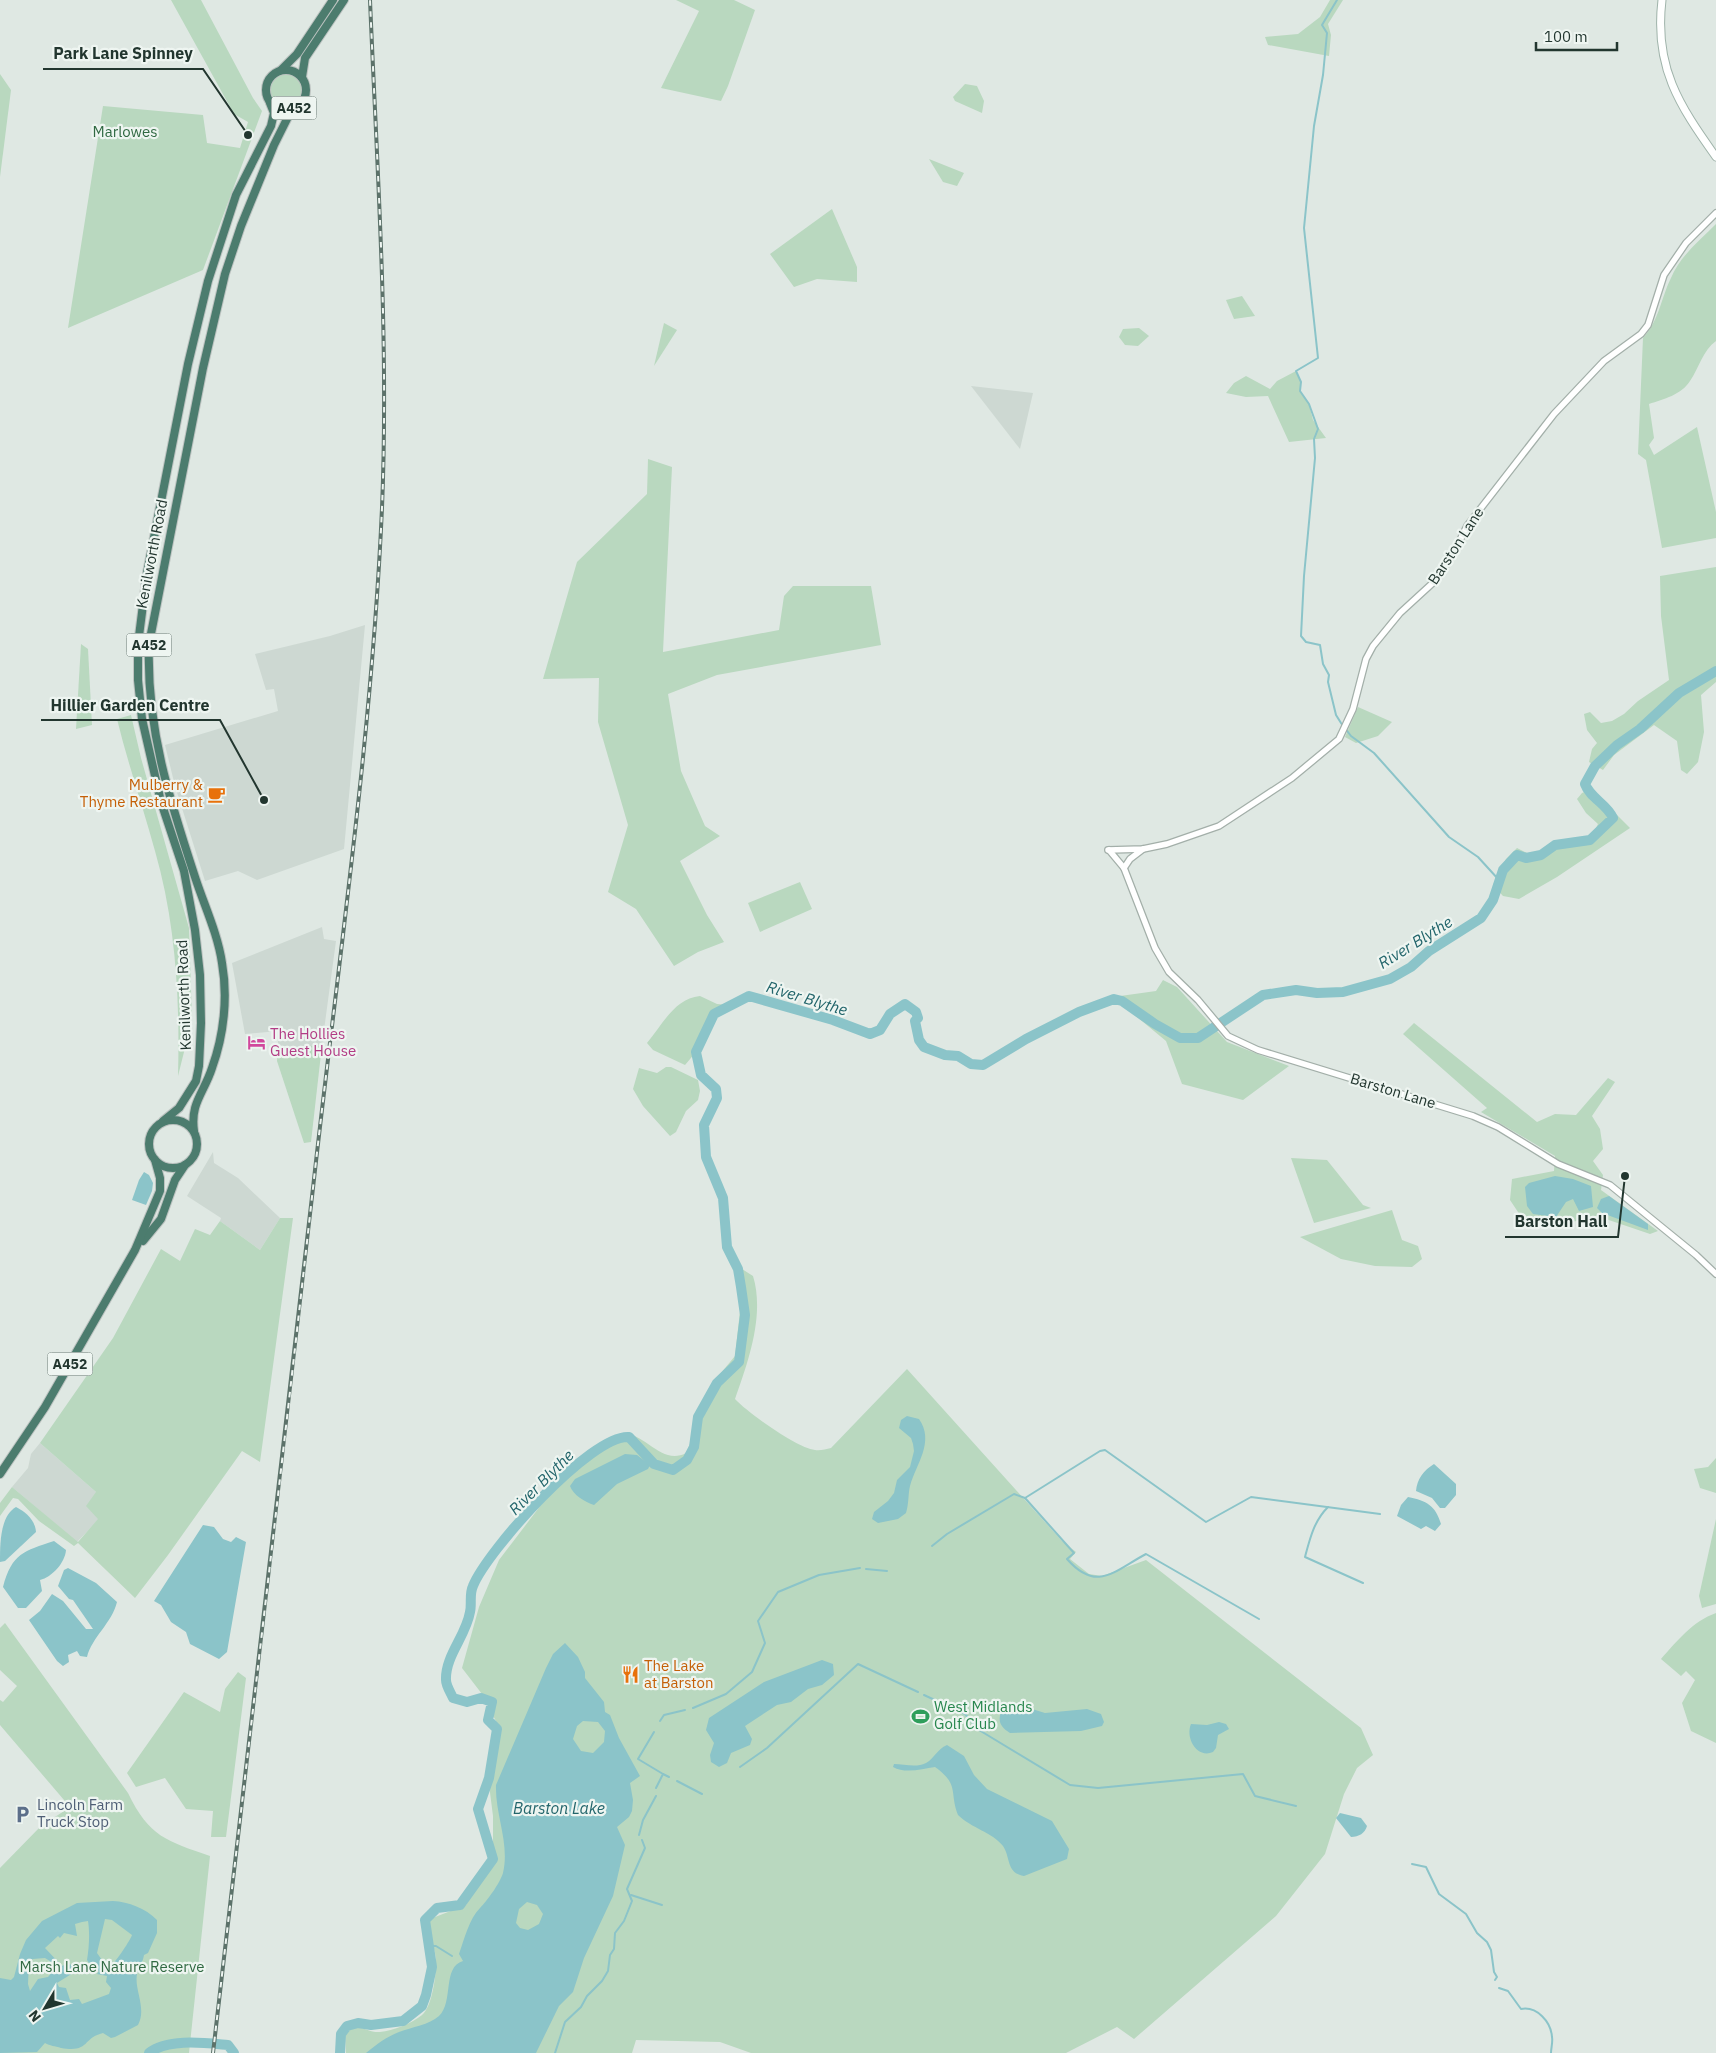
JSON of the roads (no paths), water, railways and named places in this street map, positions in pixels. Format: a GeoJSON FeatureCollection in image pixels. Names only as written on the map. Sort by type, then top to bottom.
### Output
{"type":"FeatureCollection","features":[{"type":"Feature","properties":{"kind":"highway","name":"A452"},"geometry":{"type":"LineString","coordinates":[[279,71],[293,71],[302,78],[306,94],[297,107],[283,110],[270,103],[266,95],[267,82],[297,54],[333,0]]}},
{"type":"Feature","properties":{"kind":"highway","name":"A452"},"geometry":{"type":"LineString","coordinates":[[302,78],[305,58],[344,0]]}},
{"type":"Feature","properties":{"kind":"highway","name":"Kenilworth Road"},"geometry":{"type":"LineString","coordinates":[[163,1121],[179,1108],[196,1081],[199,1066],[201,1023],[200,975],[195,930],[184,871],[161,802],[145,737],[138,680],[138,644],[147,573],[188,364],[208,281],[236,195],[272,126],[274,113],[270,103]]}},
{"type":"Feature","properties":{"kind":"highway","name":"Kenilworth Road"},"geometry":{"type":"LineString","coordinates":[[194,1131],[194,1109],[208,1078],[220,1042],[224,1001],[222,962],[158,752],[148,681],[149,644],[203,368],[225,274],[241,226],[274,145],[289,115],[297,107]]}},
{"type":"Feature","properties":{"kind":"highway"},"geometry":{"type":"LineString","coordinates":[[163,1121],[180,1120],[194,1131]]}},
{"type":"Feature","properties":{"kind":"highway","name":"A452"},"geometry":{"type":"LineString","coordinates":[[0,1474],[45,1407],[135,1250],[160,1191],[160,1178],[155,1160],[151,1155],[149,1142],[151,1133],[163,1121]]}},
{"type":"Feature","properties":{"kind":"highway","name":"A452"},"geometry":{"type":"LineString","coordinates":[[135,1250],[161,1219],[175,1180],[191,1161],[198,1147],[194,1131]]}},
{"type":"Feature","properties":{"kind":"highway"},"geometry":{"type":"LineString","coordinates":[[155,1160],[169,1168],[185,1166]]}},
{"type":"Feature","properties":{"kind":"main road"},"geometry":{"type":"LineString","coordinates":[[1662,0],[1660,36],[1667,74],[1684,112],[1716,157]]}},
{"type":"Feature","properties":{"kind":"street","name":"Barston Lane"},"geometry":{"type":"LineString","coordinates":[[1716,213],[1686,243],[1664,275],[1653,316],[1641,334],[1604,361],[1554,414],[1467,526],[1453,554],[1436,580],[1400,612],[1373,646],[1366,659],[1348,723],[1344,732],[1328,750],[1311,764],[1230,819],[1195,835],[1143,849],[1108,850],[1124,868],[1159,958],[1174,978],[1216,1020],[1228,1036],[1258,1050],[1474,1116],[1498,1127],[1558,1164],[1610,1185],[1696,1254],[1716,1274]]}},
{"type":"Feature","properties":{"kind":"street","name":"Barston Lane"},"geometry":{"type":"LineString","coordinates":[[1124,868],[1143,849]]}},
{"type":"Feature","properties":{"kind":"water"},"geometry":{"type":"Polygon","coordinates":[[[144,1172],[149,1175],[153,1183],[146,1205],[132,1200],[144,1172]]]}},
{"type":"Feature","properties":{"kind":"water"},"geometry":{"type":"Polygon","coordinates":[[[1555,1176],[1573,1179],[1591,1186],[1593,1207],[1579,1211],[1573,1199],[1566,1202],[1556,1217],[1533,1214],[1527,1206],[1525,1187],[1529,1183],[1555,1176]]]}},
{"type":"Feature","properties":{"kind":"water"},"geometry":{"type":"Polygon","coordinates":[[[1609,1196],[1648,1224],[1648,1230],[1602,1213],[1597,1208],[1601,1199],[1609,1196]]]}},
{"type":"Feature","properties":{"kind":"water"},"geometry":{"type":"Polygon","coordinates":[[[907,1416],[919,1419],[923,1428],[925,1445],[923,1453],[910,1486],[906,1513],[898,1519],[878,1523],[872,1519],[874,1512],[888,1501],[894,1493],[897,1480],[910,1467],[914,1451],[913,1444],[911,1438],[899,1428],[901,1420],[907,1416]]]}},
{"type":"Feature","properties":{"kind":"water"},"geometry":{"type":"Polygon","coordinates":[[[625,1454],[637,1455],[650,1465],[648,1469],[617,1484],[594,1505],[580,1498],[570,1486],[575,1479],[625,1454]]]}},
{"type":"Feature","properties":{"kind":"water"},"geometry":{"type":"Polygon","coordinates":[[[1434,1464],[1456,1484],[1456,1495],[1445,1508],[1440,1508],[1432,1498],[1416,1491],[1422,1475],[1434,1464]]]}},
{"type":"Feature","properties":{"kind":"water"},"geometry":{"type":"Polygon","coordinates":[[[1408,1497],[1425,1502],[1433,1508],[1441,1524],[1435,1531],[1426,1526],[1421,1529],[1397,1516],[1401,1505],[1408,1497]]]}},
{"type":"Feature","properties":{"kind":"water"},"geometry":{"type":"Polygon","coordinates":[[[16,1507],[29,1517],[34,1524],[36,1532],[5,1561],[0,1562],[4,1524],[11,1511],[16,1507]]]}},
{"type":"Feature","properties":{"kind":"water"},"geometry":{"type":"Polygon","coordinates":[[[203,1525],[214,1527],[223,1539],[231,1542],[236,1537],[246,1542],[227,1652],[219,1659],[190,1644],[186,1632],[171,1622],[161,1605],[154,1601],[203,1525]]]}},
{"type":"Feature","properties":{"kind":"water"},"geometry":{"type":"Polygon","coordinates":[[[54,1541],[66,1550],[63,1560],[53,1573],[40,1580],[42,1591],[26,1608],[18,1608],[3,1587],[11,1567],[15,1560],[27,1551],[54,1541]]]}},
{"type":"Feature","properties":{"kind":"water"},"geometry":{"type":"Polygon","coordinates":[[[68,1568],[96,1583],[117,1602],[111,1617],[93,1643],[87,1657],[80,1656],[77,1651],[68,1655],[69,1662],[63,1666],[57,1661],[29,1620],[40,1611],[52,1594],[63,1601],[86,1629],[93,1629],[73,1600],[69,1599],[58,1586],[64,1570],[68,1568]]]}},
{"type":"Feature","properties":{"kind":"water","name":"Barston Lake"},"geometry":{"type":"Polygon","coordinates":[[[565,1643],[578,1657],[585,1672],[585,1678],[604,1702],[605,1712],[610,1715],[619,1738],[640,1776],[630,1783],[633,1800],[632,1811],[629,1817],[617,1827],[625,1845],[613,1896],[584,1958],[573,1992],[559,2006],[536,2053],[366,2053],[390,2036],[435,2019],[443,2010],[452,1970],[463,1961],[459,1954],[470,1924],[476,1913],[493,1892],[503,1873],[505,1851],[496,1785],[553,1654],[565,1643]],[[583,1721],[577,1726],[573,1739],[581,1751],[593,1753],[604,1742],[605,1731],[598,1722],[583,1721]],[[527,1902],[519,1909],[516,1923],[520,1928],[528,1930],[539,1924],[543,1914],[537,1905],[527,1902]]]}},
{"type":"Feature","properties":{"kind":"water"},"geometry":{"type":"Polygon","coordinates":[[[822,1660],[833,1664],[834,1675],[822,1685],[808,1689],[791,1702],[777,1705],[745,1726],[752,1739],[750,1745],[731,1753],[727,1763],[719,1767],[711,1762],[710,1755],[714,1743],[706,1730],[709,1718],[764,1682],[822,1660]]]}},
{"type":"Feature","properties":{"kind":"water"},"geometry":{"type":"Polygon","coordinates":[[[1013,1703],[1045,1713],[1087,1709],[1101,1714],[1104,1722],[1102,1726],[1081,1731],[1010,1733],[1001,1725],[1000,1714],[1004,1706],[1013,1703]]]}},
{"type":"Feature","properties":{"kind":"water"},"geometry":{"type":"Polygon","coordinates":[[[1219,1722],[1226,1724],[1229,1729],[1218,1735],[1216,1748],[1213,1752],[1202,1753],[1197,1750],[1191,1741],[1191,1724],[1207,1725],[1219,1722]]]}},
{"type":"Feature","properties":{"kind":"water"},"geometry":{"type":"Polygon","coordinates":[[[947,1745],[964,1756],[974,1775],[987,1789],[1052,1821],[1069,1849],[1067,1859],[1024,1876],[1014,1872],[1003,1846],[987,1833],[958,1815],[951,1784],[943,1773],[935,1767],[908,1771],[893,1767],[894,1764],[914,1766],[926,1763],[947,1745]]]}},
{"type":"Feature","properties":{"kind":"water"},"geometry":{"type":"Polygon","coordinates":[[[1340,1813],[1361,1818],[1367,1826],[1365,1831],[1351,1837],[1336,1818],[1340,1813]]]}},
{"type":"Feature","properties":{"kind":"water"},"geometry":{"type":"Polygon","coordinates":[[[113,1901],[125,1903],[142,1909],[157,1920],[157,1933],[148,1953],[144,1955],[137,1974],[141,2006],[138,2025],[111,2038],[103,2033],[96,2035],[77,2048],[61,2048],[45,2043],[37,2052],[0,2053],[0,1978],[11,1980],[14,1977],[26,1940],[42,1921],[77,1903],[113,1901]],[[105,1919],[97,1953],[102,1960],[112,1964],[132,1935],[112,1920],[105,1919]],[[88,1921],[75,1924],[77,1936],[64,1933],[45,1948],[62,1966],[68,1964],[91,1966],[87,1960],[88,1921]],[[45,1958],[33,1959],[29,1962],[28,1984],[30,1991],[38,1979],[48,1977],[55,1969],[53,1963],[45,1958]],[[96,1970],[86,1974],[73,1973],[57,1983],[59,1987],[66,1988],[70,2000],[79,1999],[82,2004],[109,1994],[111,1988],[106,1982],[107,1976],[97,1974],[99,1971],[96,1970]]]}},
{"type":"Feature","properties":{"kind":"waterway"},"geometry":{"type":"LineString","coordinates":[[1337,0],[1322,25],[1327,33],[1323,75],[1314,126],[1304,228],[1318,358],[1296,371],[1301,382],[1300,391],[1309,404],[1318,429],[1314,439],[1315,458],[1304,576],[1301,636],[1306,642],[1320,645],[1323,664],[1329,675],[1328,682],[1336,715],[1351,736],[1374,753],[1449,837],[1478,857],[1499,880]]}},
{"type":"Feature","properties":{"kind":"waterway","name":"River Blythe"},"geometry":{"type":"LineString","coordinates":[[340,2053],[341,2034],[347,2026],[358,2023],[371,2025],[403,2021],[422,2006],[432,1967],[425,1920],[437,1908],[460,1905],[493,1859],[478,1809],[489,1778],[497,1729],[488,1720],[492,1702],[481,1698],[467,1702],[453,1698],[446,1680],[452,1654],[468,1621],[472,1589],[482,1569],[518,1523],[542,1497],[591,1454],[612,1441],[629,1437],[654,1464],[673,1470],[687,1460],[694,1447],[698,1417],[717,1383],[739,1362],[745,1315],[741,1287],[738,1269],[727,1247],[723,1198],[706,1157],[704,1125],[717,1098],[716,1089],[701,1075],[696,1052],[714,1014],[749,996],[833,1020],[870,1034],[880,1030],[890,1014],[905,1004],[916,1012],[918,1018],[915,1021],[919,1040],[924,1047],[945,1055],[958,1056],[971,1064],[983,1065],[1026,1039],[1079,1012],[1114,999],[1122,1001],[1155,1024],[1180,1038],[1198,1038],[1263,995],[1296,990],[1317,993],[1343,992],[1390,979],[1411,967],[1429,951],[1481,918],[1493,900],[1503,870],[1517,855],[1526,858],[1541,855],[1555,845],[1590,840],[1613,818],[1607,809],[1587,789],[1585,784],[1595,766],[1617,745],[1640,729],[1679,693],[1716,671]]}},
{"type":"Feature","properties":{"kind":"waterway"},"geometry":{"type":"LineString","coordinates":[[932,1546],[947,1534],[1014,1494],[1025,1498],[1100,1451],[1105,1450],[1206,1522],[1251,1497],[1380,1514]]}},
{"type":"Feature","properties":{"kind":"waterway"},"geometry":{"type":"LineString","coordinates":[[1025,1498],[1074,1553],[1067,1559],[1088,1575],[1106,1576],[1146,1554],[1259,1619]]}},
{"type":"Feature","properties":{"kind":"waterway"},"geometry":{"type":"LineString","coordinates":[[1328,1507],[1316,1524],[1305,1557],[1363,1583]]}},
{"type":"Feature","properties":{"kind":"waterway"},"geometry":{"type":"LineString","coordinates":[[693,1708],[726,1694],[752,1672],[765,1643],[758,1621],[778,1592],[819,1575],[860,1568]]}},
{"type":"Feature","properties":{"kind":"waterway"},"geometry":{"type":"LineString","coordinates":[[866,1569],[887,1571]]}},
{"type":"Feature","properties":{"kind":"waterway"},"geometry":{"type":"LineString","coordinates":[[740,1767],[767,1748],[858,1664],[918,1692]]}},
{"type":"Feature","properties":{"kind":"waterway"},"geometry":{"type":"LineString","coordinates":[[924,1695],[965,1714],[979,1730],[1070,1785],[1098,1788],[1243,1774],[1255,1796],[1296,1806]]}},
{"type":"Feature","properties":{"kind":"waterway"},"geometry":{"type":"LineString","coordinates":[[660,1721],[664,1715],[685,1710]]}},
{"type":"Feature","properties":{"kind":"waterway"},"geometry":{"type":"LineString","coordinates":[[654,1732],[638,1759],[663,1774],[656,1788]]}},
{"type":"Feature","properties":{"kind":"waterway"},"geometry":{"type":"LineString","coordinates":[[663,1774],[669,1777]]}},
{"type":"Feature","properties":{"kind":"waterway"},"geometry":{"type":"LineString","coordinates":[[677,1781],[702,1794]]}},
{"type":"Feature","properties":{"kind":"waterway"},"geometry":{"type":"LineString","coordinates":[[639,1835],[643,1820],[656,1796]]}},
{"type":"Feature","properties":{"kind":"waterway"},"geometry":{"type":"LineString","coordinates":[[555,2053],[565,2022],[581,2007],[587,1996],[602,1981],[608,1971],[610,1955],[614,1949],[615,1933],[624,1921],[632,1901],[627,1889],[645,1848],[642,1840]]}},
{"type":"Feature","properties":{"kind":"waterway"},"geometry":{"type":"LineString","coordinates":[[1412,1864],[1426,1867],[1439,1894],[1466,1914],[1477,1933],[1487,1942],[1491,1950],[1494,1972],[1497,1977],[1495,1980]]}},
{"type":"Feature","properties":{"kind":"waterway"},"geometry":{"type":"LineString","coordinates":[[631,1895],[662,1905]]}},
{"type":"Feature","properties":{"kind":"waterway"},"geometry":{"type":"LineString","coordinates":[[428,1946],[436,1946],[452,1956]]}},
{"type":"Feature","properties":{"kind":"waterway"},"geometry":{"type":"LineString","coordinates":[[1499,1988],[1508,1991],[1521,2009],[1532,2010],[1542,2016],[1551,2031],[1551,2053]]}},
{"type":"Feature","properties":{"kind":"waterway","name":"River Blythe"},"geometry":{"type":"LineString","coordinates":[[149,2053],[157,2048],[176,2043],[228,2045],[234,2053]]}},
{"type":"Feature","properties":{"kind":"railway"},"geometry":{"type":"LineString","coordinates":[[213,2053],[353,849],[371,679],[382,508],[384,381],[381,254],[370,0]]}},
{"type":"Feature","properties":{"kind":"place","name":"Park Lane Spinney"},"geometry":{"type":"Point","coordinates":[248,135]}},
{"type":"Feature","properties":{"kind":"place","name":"Mulberry & Thyme Restaurant"},"geometry":{"type":"Point","coordinates":[217,794]}},
{"type":"Feature","properties":{"kind":"place","name":"Hillier Garden Centre"},"geometry":{"type":"Point","coordinates":[264,800]}},
{"type":"Feature","properties":{"kind":"place","name":"The Hollies Guest House"},"geometry":{"type":"Point","coordinates":[256,1043]}},
{"type":"Feature","properties":{"kind":"place","name":"Barston Hall"},"geometry":{"type":"Point","coordinates":[1625,1176]}},
{"type":"Feature","properties":{"kind":"place","name":"The Lake at Barston"},"geometry":{"type":"Point","coordinates":[630,1675]}},
{"type":"Feature","properties":{"kind":"place","name":"West Midlands Golf Club"},"geometry":{"type":"Point","coordinates":[920,1716]}},
{"type":"Feature","properties":{"kind":"place","name":"Lincoln Farm Truck Stop"},"geometry":{"type":"Point","coordinates":[23,1814]}},
{"type":"Feature","properties":{"kind":"park label","name":"Marlowes"},"geometry":{"type":"Point","coordinates":[125,132]}},
{"type":"Feature","properties":{"kind":"park label","name":"Marsh Lane Nature Reserve"},"geometry":{"type":"Point","coordinates":[112,1967]}}]}
